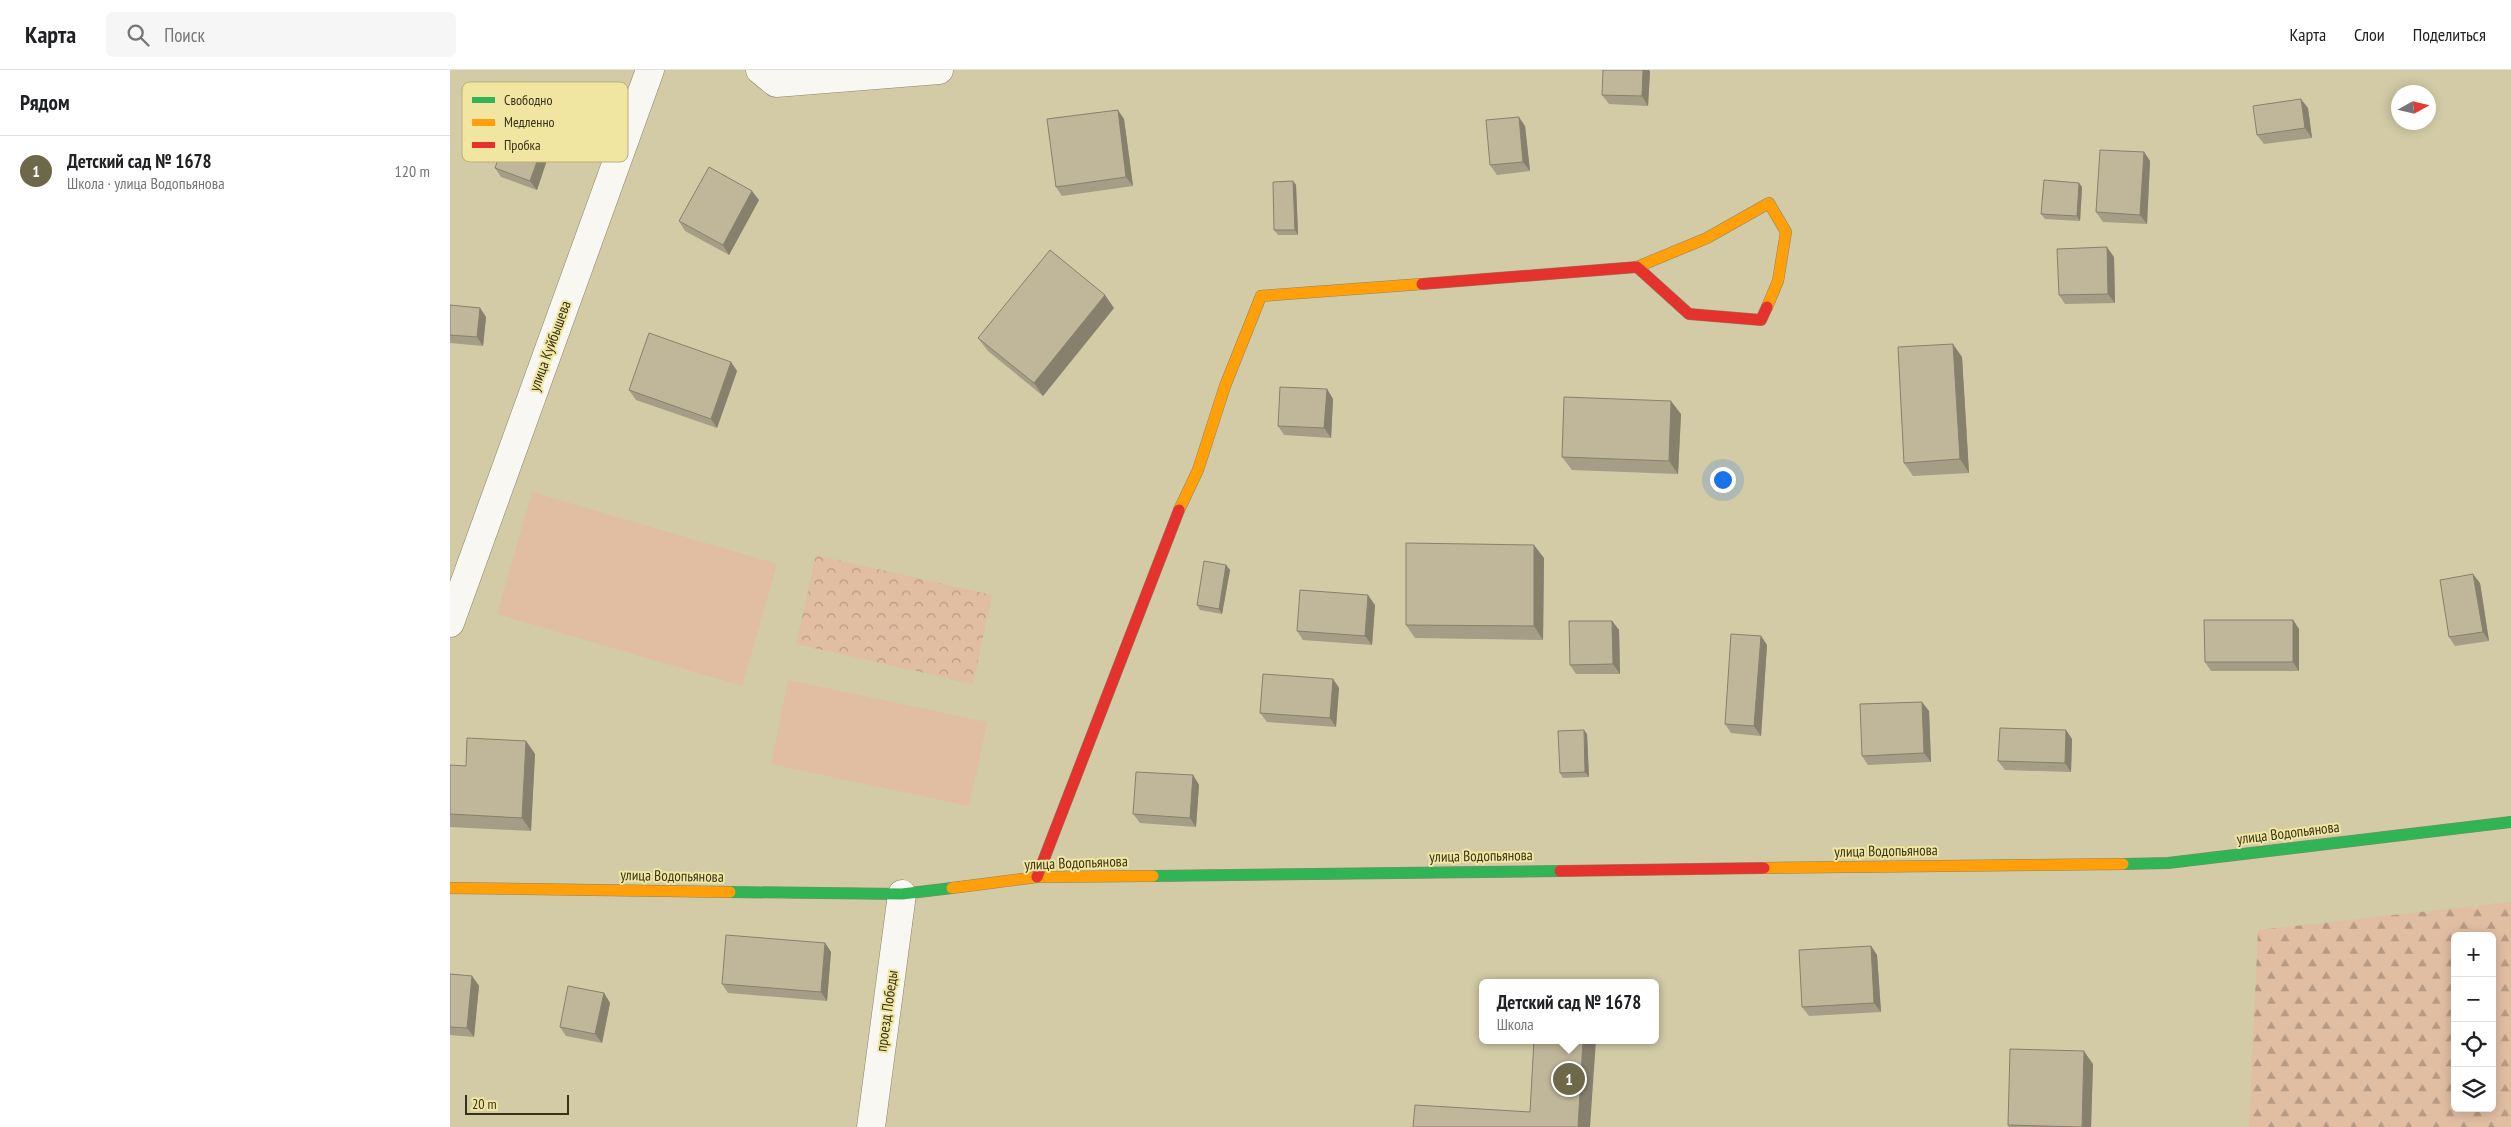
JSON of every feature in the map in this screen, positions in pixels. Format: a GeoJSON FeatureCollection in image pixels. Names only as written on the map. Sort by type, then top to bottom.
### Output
{"type":"FeatureCollection","features":[{"type":"Feature","properties":{"kind":"street","name":"улица Куйбышева"},"geometry":{"type":"LineString","coordinates":[[628,131],[650,70]]}},
{"type":"Feature","properties":{"kind":"street"},"geometry":{"type":"LineString","coordinates":[[760,70],[776,83],[939,70]]}},
{"type":"Feature","properties":{"kind":"street","name":"улица Куйбышева"},"geometry":{"type":"LineString","coordinates":[[450,623],[617,162]]}},
{"type":"Feature","properties":{"kind":"street"},"geometry":{"type":"LineString","coordinates":[[1036,877],[1176,515],[1198,470],[1225,386],[1261,296],[1637,267],[1707,238],[1769,203],[1786,232],[1778,281],[1761,320],[1689,314],[1637,267]]}},
{"type":"Feature","properties":{"kind":"street","name":"улица Водопьянова"},"geometry":{"type":"LineString","coordinates":[[450,888],[902,894],[1036,877],[2168,863],[2511,822]]}},
{"type":"Feature","properties":{"kind":"street","name":"проезд Победы"},"geometry":{"type":"LineString","coordinates":[[871,1127],[902,894]]}},
{"type":"Feature","properties":{"kind":"green space"},"geometry":{"type":"Polygon","coordinates":[[[532,492],[777,564],[742,686],[497,614],[532,492]]]}},
{"type":"Feature","properties":{"kind":"green space"},"geometry":{"type":"Polygon","coordinates":[[[816,555],[992,595],[973,684],[796,644],[816,555]]]}},
{"type":"Feature","properties":{"kind":"green space"},"geometry":{"type":"Polygon","coordinates":[[[788,680],[987,722],[969,806],[771,764],[788,680]]]}},
{"type":"Feature","properties":{"kind":"green space"},"geometry":{"type":"Polygon","coordinates":[[[2511,902],[2511,1127],[2249,1127],[2258,930],[2511,902]]]}},
{"type":"Feature","properties":{"kind":"building"},"geometry":{"type":"Polygon","coordinates":[[[1603,70],[1643,70],[1642,96],[1602,95],[1603,70]]]}},
{"type":"Feature","properties":{"kind":"building"},"geometry":{"type":"Polygon","coordinates":[[[2301,99],[2305,128],[2257,135],[2253,106],[2301,99]]]}},
{"type":"Feature","properties":{"kind":"building"},"geometry":{"type":"Polygon","coordinates":[[[1118,110],[1126,177],[1056,187],[1047,119],[1118,110]]]}},
{"type":"Feature","properties":{"kind":"building"},"geometry":{"type":"Polygon","coordinates":[[[1519,117],[1523,162],[1490,165],[1486,120],[1519,117]]]}},
{"type":"Feature","properties":{"kind":"building"},"geometry":{"type":"Polygon","coordinates":[[[2100,150],[2144,152],[2140,215],[2096,212],[2100,150]]]}},
{"type":"Feature","properties":{"kind":"building"},"geometry":{"type":"Polygon","coordinates":[[[497,162],[537,162],[530,181],[495,168],[497,162]]]}},
{"type":"Feature","properties":{"kind":"building"},"geometry":{"type":"Polygon","coordinates":[[[709,167],[752,191],[723,245],[679,221],[709,167]]]}},
{"type":"Feature","properties":{"kind":"building"},"geometry":{"type":"Polygon","coordinates":[[[2044,180],[2079,183],[2077,216],[2041,214],[2044,180]]]}},
{"type":"Feature","properties":{"kind":"building"},"geometry":{"type":"Polygon","coordinates":[[[1293,181],[1295,230],[1274,230],[1273,182],[1293,181]]]}},
{"type":"Feature","properties":{"kind":"building"},"geometry":{"type":"Polygon","coordinates":[[[2107,247],[2108,294],[2059,295],[2057,249],[2107,247]]]}},
{"type":"Feature","properties":{"kind":"building"},"geometry":{"type":"Polygon","coordinates":[[[1050,250],[1105,295],[1034,383],[978,338],[1050,250]]]}},
{"type":"Feature","properties":{"kind":"building"},"geometry":{"type":"Polygon","coordinates":[[[450,305],[480,308],[477,337],[450,335],[450,305]]]}},
{"type":"Feature","properties":{"kind":"building"},"geometry":{"type":"Polygon","coordinates":[[[649,333],[731,362],[711,419],[629,390],[649,333]]]}},
{"type":"Feature","properties":{"kind":"building"},"geometry":{"type":"Polygon","coordinates":[[[1953,344],[1960,459],[1904,463],[1898,347],[1953,344]]]}},
{"type":"Feature","properties":{"kind":"building"},"geometry":{"type":"Polygon","coordinates":[[[1280,387],[1327,389],[1324,428],[1278,426],[1280,387]]]}},
{"type":"Feature","properties":{"kind":"building"},"geometry":{"type":"Polygon","coordinates":[[[1564,397],[1671,401],[1669,461],[1562,457],[1564,397]]]}},
{"type":"Feature","properties":{"kind":"building"},"geometry":{"type":"Polygon","coordinates":[[[1406,543],[1534,545],[1534,626],[1406,625],[1406,543]]]}},
{"type":"Feature","properties":{"kind":"building"},"geometry":{"type":"Polygon","coordinates":[[[1204,561],[1226,565],[1219,609],[1197,605],[1204,561]]]}},
{"type":"Feature","properties":{"kind":"building"},"geometry":{"type":"Polygon","coordinates":[[[2473,574],[2483,632],[2449,637],[2440,580],[2473,574]]]}},
{"type":"Feature","properties":{"kind":"building"},"geometry":{"type":"Polygon","coordinates":[[[1300,590],[1368,595],[1365,636],[1297,631],[1300,590]]]}},
{"type":"Feature","properties":{"kind":"building"},"geometry":{"type":"Polygon","coordinates":[[[2204,620],[2293,620],[2293,662],[2205,662],[2204,620]]]}},
{"type":"Feature","properties":{"kind":"building"},"geometry":{"type":"Polygon","coordinates":[[[1569,621],[1612,621],[1613,664],[1570,665],[1569,621]]]}},
{"type":"Feature","properties":{"kind":"building"},"geometry":{"type":"Polygon","coordinates":[[[1731,634],[1761,636],[1754,726],[1725,724],[1731,634]]]}},
{"type":"Feature","properties":{"kind":"building"},"geometry":{"type":"Polygon","coordinates":[[[1263,674],[1333,679],[1330,718],[1260,713],[1263,674]]]}},
{"type":"Feature","properties":{"kind":"building"},"geometry":{"type":"Polygon","coordinates":[[[1922,702],[1924,753],[1862,756],[1860,704],[1922,702]]]}},
{"type":"Feature","properties":{"kind":"building"},"geometry":{"type":"Polygon","coordinates":[[[2000,728],[2066,730],[2065,763],[1998,761],[2000,728]]]}},
{"type":"Feature","properties":{"kind":"building"},"geometry":{"type":"Polygon","coordinates":[[[1584,730],[1585,772],[1560,773],[1558,731],[1584,730]]]}},
{"type":"Feature","properties":{"kind":"building"},"geometry":{"type":"Polygon","coordinates":[[[467,738],[526,741],[522,818],[450,814],[450,765],[466,766],[467,738]]]}},
{"type":"Feature","properties":{"kind":"building"},"geometry":{"type":"Polygon","coordinates":[[[1136,772],[1193,775],[1190,818],[1133,814],[1136,772]]]}},
{"type":"Feature","properties":{"kind":"building"},"geometry":{"type":"Polygon","coordinates":[[[726,935],[825,943],[821,992],[722,984],[726,935]]]}},
{"type":"Feature","properties":{"kind":"building"},"geometry":{"type":"Polygon","coordinates":[[[1871,946],[1874,1003],[1802,1007],[1799,950],[1871,946]]]}},
{"type":"Feature","properties":{"kind":"building"},"geometry":{"type":"Polygon","coordinates":[[[450,974],[472,976],[467,1028],[450,1027],[450,974]]]}},
{"type":"Feature","properties":{"kind":"building"},"geometry":{"type":"Polygon","coordinates":[[[568,986],[604,993],[595,1034],[560,1027],[568,986]]]}},
{"type":"Feature","properties":{"kind":"building"},"geometry":{"type":"Polygon","coordinates":[[[1534,1044],[1583,1044],[1578,1127],[1413,1127],[1415,1105],[1530,1112],[1534,1044]]]}},
{"type":"Feature","properties":{"kind":"building"},"geometry":{"type":"Polygon","coordinates":[[[2010,1049],[2084,1051],[2082,1127],[2008,1125],[2010,1049]]]}},
{"type":"Feature","properties":{"kind":"traffic: fast"},"geometry":{"type":"LineString","coordinates":[[2123,864],[2168,863],[2511,822]]}},
{"type":"Feature","properties":{"kind":"traffic: fast"},"geometry":{"type":"LineString","coordinates":[[1153,876],[1560,871]]}},
{"type":"Feature","properties":{"kind":"traffic: fast"},"geometry":{"type":"LineString","coordinates":[[730,892],[902,894],[952,888]]}},
{"type":"Feature","properties":{"kind":"traffic: slow"},"geometry":{"type":"LineString","coordinates":[[1637,267],[1707,238],[1769,203],[1786,232],[1778,281],[1767,307]]}},
{"type":"Feature","properties":{"kind":"traffic: slow"},"geometry":{"type":"LineString","coordinates":[[1179,510],[1198,470],[1225,386],[1261,296],[1422,284]]}},
{"type":"Feature","properties":{"kind":"traffic: slow"},"geometry":{"type":"LineString","coordinates":[[1764,868],[2123,864]]}},
{"type":"Feature","properties":{"kind":"traffic: slow"},"geometry":{"type":"LineString","coordinates":[[952,888],[1037,877],[1153,876]]}},
{"type":"Feature","properties":{"kind":"traffic: slow"},"geometry":{"type":"LineString","coordinates":[[450,888],[730,892]]}},
{"type":"Feature","properties":{"kind":"traffic: jam"},"geometry":{"type":"LineString","coordinates":[[1422,284],[1637,267],[1689,314],[1761,320],[1767,307]]}},
{"type":"Feature","properties":{"kind":"traffic: jam"},"geometry":{"type":"LineString","coordinates":[[1037,877],[1179,510]]}},
{"type":"Feature","properties":{"kind":"traffic: jam"},"geometry":{"type":"LineString","coordinates":[[1560,871],[1764,868]]}},
{"type":"Feature","properties":{"kind":"place","name":"Детский сад № 1678"},"geometry":{"type":"Point","coordinates":[1569,1079]}}]}
